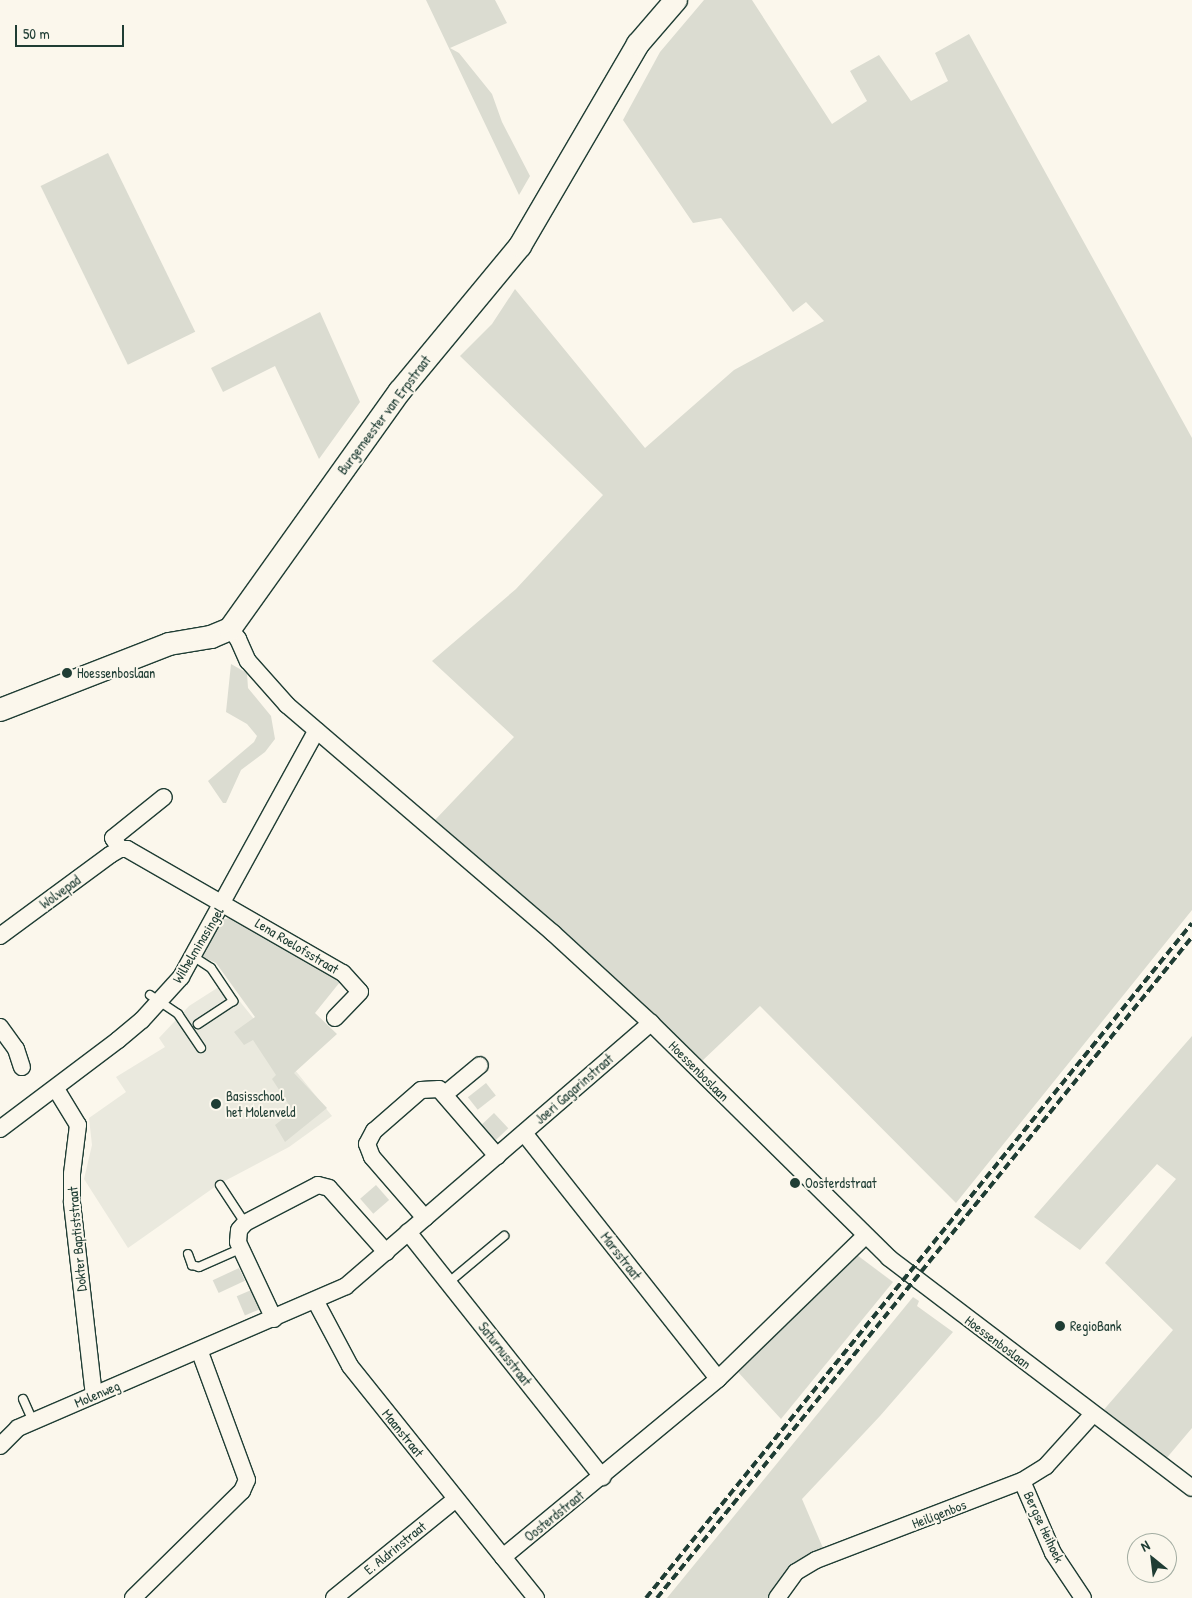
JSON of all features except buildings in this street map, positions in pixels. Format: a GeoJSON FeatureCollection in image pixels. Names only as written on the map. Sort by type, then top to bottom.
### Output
{"type":"FeatureCollection","features":[{"type":"Feature","properties":{"kind":"street","name":"Burgemeester van Erpstraat"},"geometry":{"type":"LineString","coordinates":[[230,628],[400,391],[520,246],[638,44],[676,0]]}},
{"type":"Feature","properties":{"kind":"street"},"geometry":{"type":"LineString","coordinates":[[0,710],[169,644],[211,637],[230,628]]}},
{"type":"Feature","properties":{"kind":"street","name":"Hoessenboslaan"},"geometry":{"type":"LineString","coordinates":[[230,628],[267,686],[316,731],[553,933],[651,1023],[865,1236],[931,1292],[1192,1488]]}},
{"type":"Feature","properties":{"kind":"street","name":"Wilhelminasingel"},"geometry":{"type":"LineString","coordinates":[[0,1129],[56,1089],[118,1040],[194,958],[316,731]]}},
{"type":"Feature","properties":{"kind":"street"},"geometry":{"type":"LineString","coordinates":[[164,797],[113,838],[120,849],[127,849],[223,904]]}},
{"type":"Feature","properties":{"kind":"street","name":"Wolvepad"},"geometry":{"type":"LineString","coordinates":[[0,936],[120,849]]}},
{"type":"Feature","properties":{"kind":"street","name":"Lena Roelofsstraat"},"geometry":{"type":"LineString","coordinates":[[223,904],[342,973],[360,992],[335,1018]]}},
{"type":"Feature","properties":{"kind":"street","name":"Joeri Gagarinstraat"},"geometry":{"type":"LineString","coordinates":[[200,1352],[316,1302],[346,1286],[651,1023]]}},
{"type":"Feature","properties":{"kind":"street"},"geometry":{"type":"LineString","coordinates":[[0,1027],[16,1049],[22,1068]]}},
{"type":"Feature","properties":{"kind":"street"},"geometry":{"type":"LineString","coordinates":[[445,1094],[480,1065]]}},
{"type":"Feature","properties":{"kind":"street","name":"Dokter Baptiststraat"},"geometry":{"type":"LineString","coordinates":[[56,1089],[78,1125],[72,1174],[72,1203],[94,1395]]}},
{"type":"Feature","properties":{"kind":"street"},"geometry":{"type":"LineString","coordinates":[[425,1218],[372,1157],[367,1144],[374,1131],[421,1090],[439,1089],[445,1094],[497,1156]]}},
{"type":"Feature","properties":{"kind":"street","name":"Marsstraat"},"geometry":{"type":"LineString","coordinates":[[524,1133],[718,1379]]}},
{"type":"Feature","properties":{"kind":"street"},"geometry":{"type":"LineString","coordinates":[[274,1319],[242,1248],[239,1230],[245,1222],[318,1185],[329,1188],[386,1252]]}},
{"type":"Feature","properties":{"kind":"street","name":"Saturnusstraat"},"geometry":{"type":"LineString","coordinates":[[408,1232],[602,1477]]}},
{"type":"Feature","properties":{"kind":"street","name":"Oosterdstraat"},"geometry":{"type":"LineString","coordinates":[[503,1556],[602,1477],[718,1379],[865,1236]]}},
{"type":"Feature","properties":{"kind":"street","name":"Maanstraat"},"geometry":{"type":"LineString","coordinates":[[316,1302],[350,1366],[503,1556]]}},
{"type":"Feature","properties":{"kind":"street"},"geometry":{"type":"LineString","coordinates":[[133,1598],[242,1491],[247,1480],[200,1352]]}},
{"type":"Feature","properties":{"kind":"street","name":"Molenweg"},"geometry":{"type":"LineString","coordinates":[[0,1446],[7,1436],[33,1421],[200,1352]]}},
{"type":"Feature","properties":{"kind":"street","name":"Heiligenbos"},"geometry":{"type":"LineString","coordinates":[[777,1598],[796,1572],[816,1560],[1022,1481],[1046,1466],[1093,1414]]}},
{"type":"Feature","properties":{"kind":"street","name":"Bergse Heihoek"},"geometry":{"type":"LineString","coordinates":[[1022,1481],[1053,1553],[1083,1598]]}},
{"type":"Feature","properties":{"kind":"street","name":"E. Aldrinstraat"},"geometry":{"type":"LineString","coordinates":[[334,1598],[456,1499]]}},
{"type":"Feature","properties":{"kind":"street"},"geometry":{"type":"LineString","coordinates":[[503,1556],[536,1598]]}},
{"type":"Feature","properties":{"kind":"lane"},"geometry":{"type":"LineString","coordinates":[[194,958],[211,968],[233,1001],[198,1024]]}},
{"type":"Feature","properties":{"kind":"lane"},"geometry":{"type":"LineString","coordinates":[[154,999],[178,1014],[201,1048]]}},
{"type":"Feature","properties":{"kind":"lane"},"geometry":{"type":"LineString","coordinates":[[220,1185],[245,1222]]}},
{"type":"Feature","properties":{"kind":"lane"},"geometry":{"type":"LineString","coordinates":[[449,1282],[504,1236]]}},
{"type":"Feature","properties":{"kind":"lane"},"geometry":{"type":"LineString","coordinates":[[188,1254],[192,1265],[199,1266],[242,1248]]}},
{"type":"Feature","properties":{"kind":"lane"},"geometry":{"type":"LineString","coordinates":[[23,1399],[33,1421]]}},
{"type":"Feature","properties":{"kind":"shaded area"},"geometry":{"type":"Polygon","coordinates":[[[426,0],[495,0],[507,23],[450,48],[459,53],[492,94],[502,122],[530,176],[519,195],[426,0]]]}},
{"type":"Feature","properties":{"kind":"shaded area"},"geometry":{"type":"Polygon","coordinates":[[[704,0],[752,0],[832,124],[867,101],[850,71],[879,55],[911,101],[948,81],[935,53],[969,34],[1192,438],[1192,910],[956,1203],[760,1006],[701,1062],[538,909],[435,820],[514,737],[432,661],[516,589],[603,495],[460,356],[492,324],[515,289],[645,448],[734,370],[824,321],[806,302],[793,312],[721,218],[693,223],[623,120],[660,52],[704,0]]]}},
{"type":"Feature","properties":{"kind":"shaded area"},"geometry":{"type":"Polygon","coordinates":[[[108,153],[195,332],[128,365],[41,186],[108,153]]]}},
{"type":"Feature","properties":{"kind":"shaded area"},"geometry":{"type":"Polygon","coordinates":[[[320,312],[360,402],[319,459],[275,366],[223,392],[211,368],[320,312]]]}},
{"type":"Feature","properties":{"kind":"shaded area"},"geometry":{"type":"Polygon","coordinates":[[[231,664],[247,673],[248,688],[271,716],[275,739],[265,752],[241,770],[226,803],[223,803],[208,781],[254,742],[257,736],[247,724],[226,712],[231,664]]]}},
{"type":"Feature","properties":{"kind":"shaded area"},"geometry":{"type":"Polygon","coordinates":[[[233,917],[340,982],[315,1013],[337,1034],[294,1073],[327,1108],[285,1142],[275,1125],[293,1111],[272,1079],[276,1075],[253,1040],[244,1045],[234,1032],[255,1017],[216,963],[203,957],[221,920],[233,917]]]}},
{"type":"Feature","properties":{"kind":"shaded area","name":"Basisschool het Molenveld"},"geometry":{"type":"Polygon","coordinates":[[[225,983],[332,1116],[289,1147],[219,1184],[128,1248],[84,1179],[92,1145],[89,1118],[126,1092],[116,1077],[165,1047],[159,1038],[189,1006],[225,983]]]}},
{"type":"Feature","properties":{"kind":"shaded area"},"geometry":{"type":"Polygon","coordinates":[[[1192,1036],[1192,1428],[1165,1460],[1101,1413],[1173,1330],[1105,1263],[1176,1179],[1157,1164],[1080,1250],[1034,1217],[1192,1036]]]}},
{"type":"Feature","properties":{"kind":"shaded area"},"geometry":{"type":"Polygon","coordinates":[[[486,1083],[496,1096],[478,1110],[468,1097],[486,1083]]]}},
{"type":"Feature","properties":{"kind":"shaded area"},"geometry":{"type":"Polygon","coordinates":[[[494,1113],[508,1128],[494,1142],[479,1127],[494,1113]]]}},
{"type":"Feature","properties":{"kind":"shaded area"},"geometry":{"type":"Polygon","coordinates":[[[376,1185],[389,1200],[373,1214],[360,1199],[376,1185]]]}},
{"type":"Feature","properties":{"kind":"shaded area"},"geometry":{"type":"Polygon","coordinates":[[[857,1255],[893,1282],[781,1419],[738,1372],[857,1255]]]}},
{"type":"Feature","properties":{"kind":"shaded area"},"geometry":{"type":"Polygon","coordinates":[[[239,1268],[245,1281],[219,1293],[213,1280],[239,1268]]]}},
{"type":"Feature","properties":{"kind":"shaded area"},"geometry":{"type":"Polygon","coordinates":[[[256,1288],[264,1307],[245,1316],[237,1296],[256,1288]]]}},
{"type":"Feature","properties":{"kind":"shaded area"},"geometry":{"type":"Polygon","coordinates":[[[913,1297],[919,1301],[917,1306],[953,1332],[880,1416],[802,1499],[823,1548],[799,1561],[768,1598],[667,1598],[913,1297]]]}},
{"type":"Feature","properties":{"kind":"railway"},"geometry":{"type":"LineString","coordinates":[[646,1598],[1192,923]]}},
{"type":"Feature","properties":{"kind":"railway"},"geometry":{"type":"LineString","coordinates":[[657,1598],[1192,937]]}},
{"type":"Feature","properties":{"kind":"place","name":"Hoessenboslaan"},"geometry":{"type":"Point","coordinates":[67,673]}},
{"type":"Feature","properties":{"kind":"place","name":"Basisschool het Molenveld"},"geometry":{"type":"Point","coordinates":[216,1104]}},
{"type":"Feature","properties":{"kind":"place","name":"Oosterdstraat"},"geometry":{"type":"Point","coordinates":[795,1183]}},
{"type":"Feature","properties":{"kind":"place","name":"RegioBank"},"geometry":{"type":"Point","coordinates":[1060,1326]}}]}
